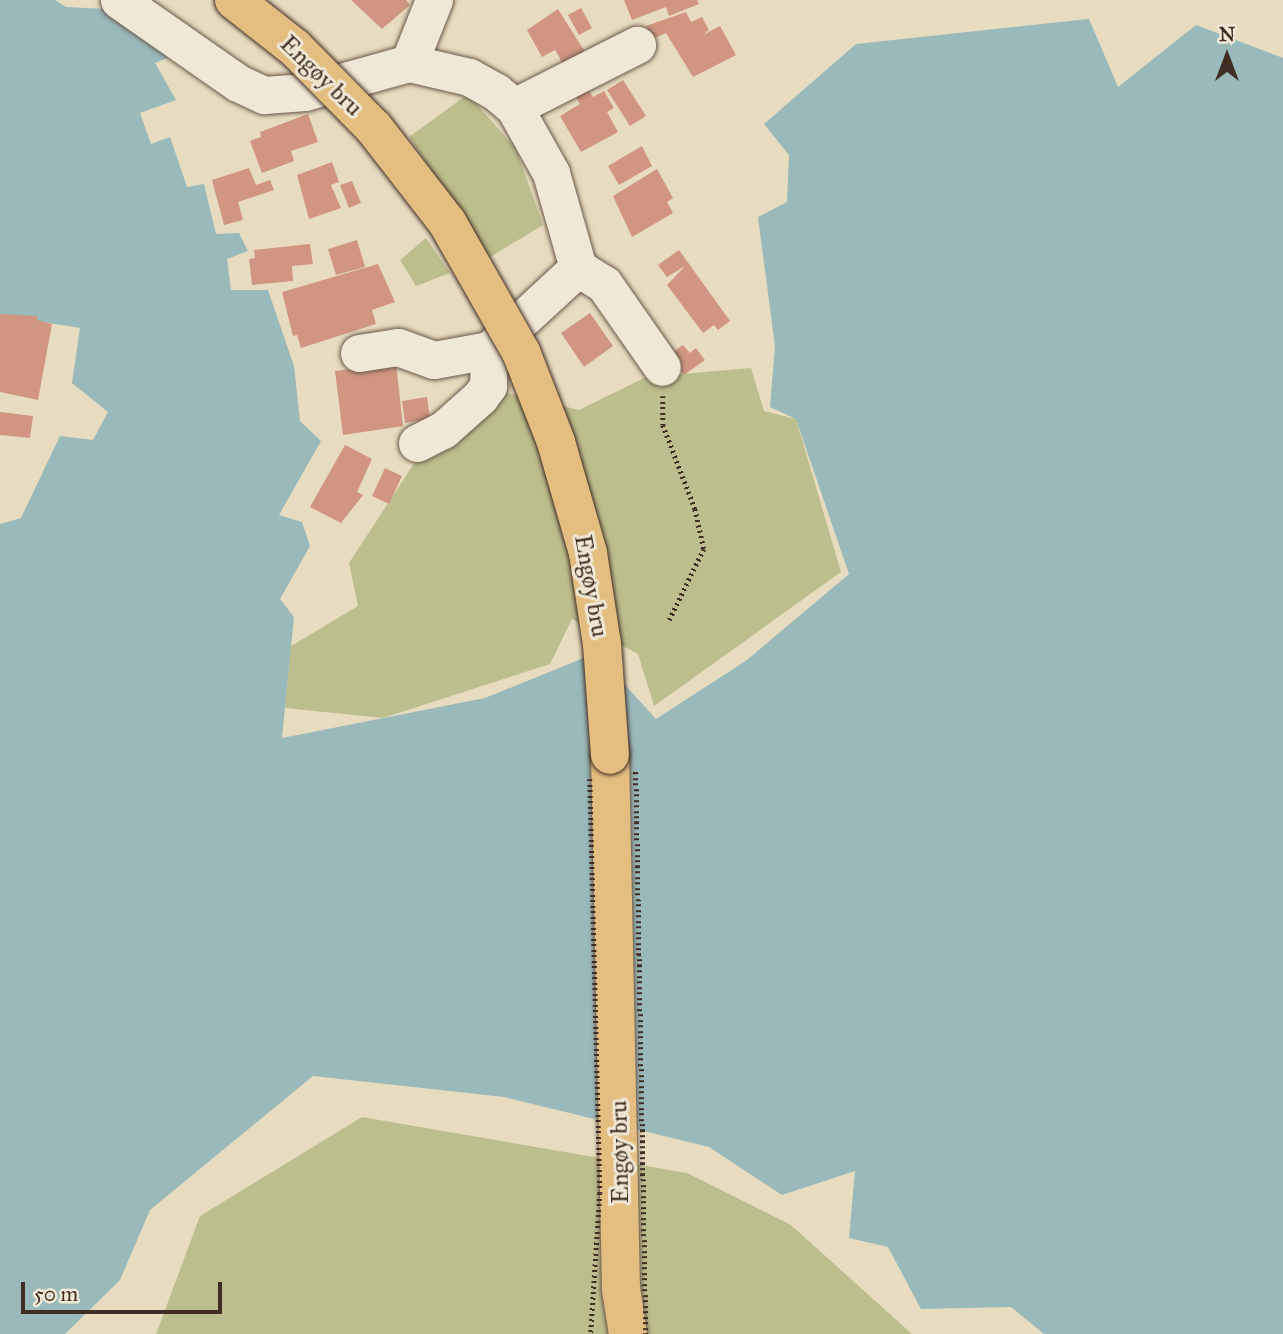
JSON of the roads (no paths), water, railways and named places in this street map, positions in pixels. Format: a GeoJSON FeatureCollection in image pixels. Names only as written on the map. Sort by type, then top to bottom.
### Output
{"type":"FeatureCollection","features":[{"type":"Feature","properties":{"kind":"main road","name":"Engøy bru"},"geometry":{"type":"LineString","coordinates":[[234,0],[339,90],[446,222],[521,352],[573,494],[588,554],[607,695],[621,1289],[628,1334]]}},
{"type":"Feature","properties":{"kind":"main road","name":"Engøy bru"},"geometry":{"type":"LineString","coordinates":[[613,1334],[621,1289]]}},
{"type":"Feature","properties":{"kind":"street"},"geometry":{"type":"LineString","coordinates":[[119,0],[238,83],[264,95],[305,92],[409,63],[469,77],[514,107],[551,173],[578,268],[604,284],[662,368]]}},
{"type":"Feature","properties":{"kind":"street"},"geometry":{"type":"LineString","coordinates":[[409,63],[434,0]]}},
{"type":"Feature","properties":{"kind":"street"},"geometry":{"type":"LineString","coordinates":[[514,107],[637,45]]}},
{"type":"Feature","properties":{"kind":"street"},"geometry":{"type":"LineString","coordinates":[[359,353],[398,347],[435,360],[489,350],[578,268]]}},
{"type":"Feature","properties":{"kind":"street"},"geometry":{"type":"LineString","coordinates":[[417,443],[443,430],[480,397],[488,386],[489,350]]}},
{"type":"Feature","properties":{"kind":"water"},"geometry":{"type":"Polygon","coordinates":[[[0,0],[55,0],[66,7],[107,9],[174,55],[155,63],[176,100],[140,113],[151,144],[170,137],[187,187],[204,184],[216,234],[239,233],[248,251],[227,259],[231,290],[268,290],[294,366],[300,421],[321,441],[279,515],[302,522],[310,546],[280,599],[294,617],[282,738],[485,698],[596,653],[656,719],[747,660],[849,574],[796,419],[770,407],[775,346],[758,217],[787,202],[789,155],[764,124],[856,44],[1089,19],[1118,87],[1196,25],[1283,58],[1283,1334],[1044,1334],[1011,1307],[921,1309],[888,1247],[849,1238],[855,1171],[782,1195],[709,1147],[504,1097],[313,1076],[150,1210],[120,1280],[65,1334],[0,1334],[0,524],[21,518],[60,436],[93,440],[108,412],[72,383],[80,328],[0,315],[0,0]]]}}]}
